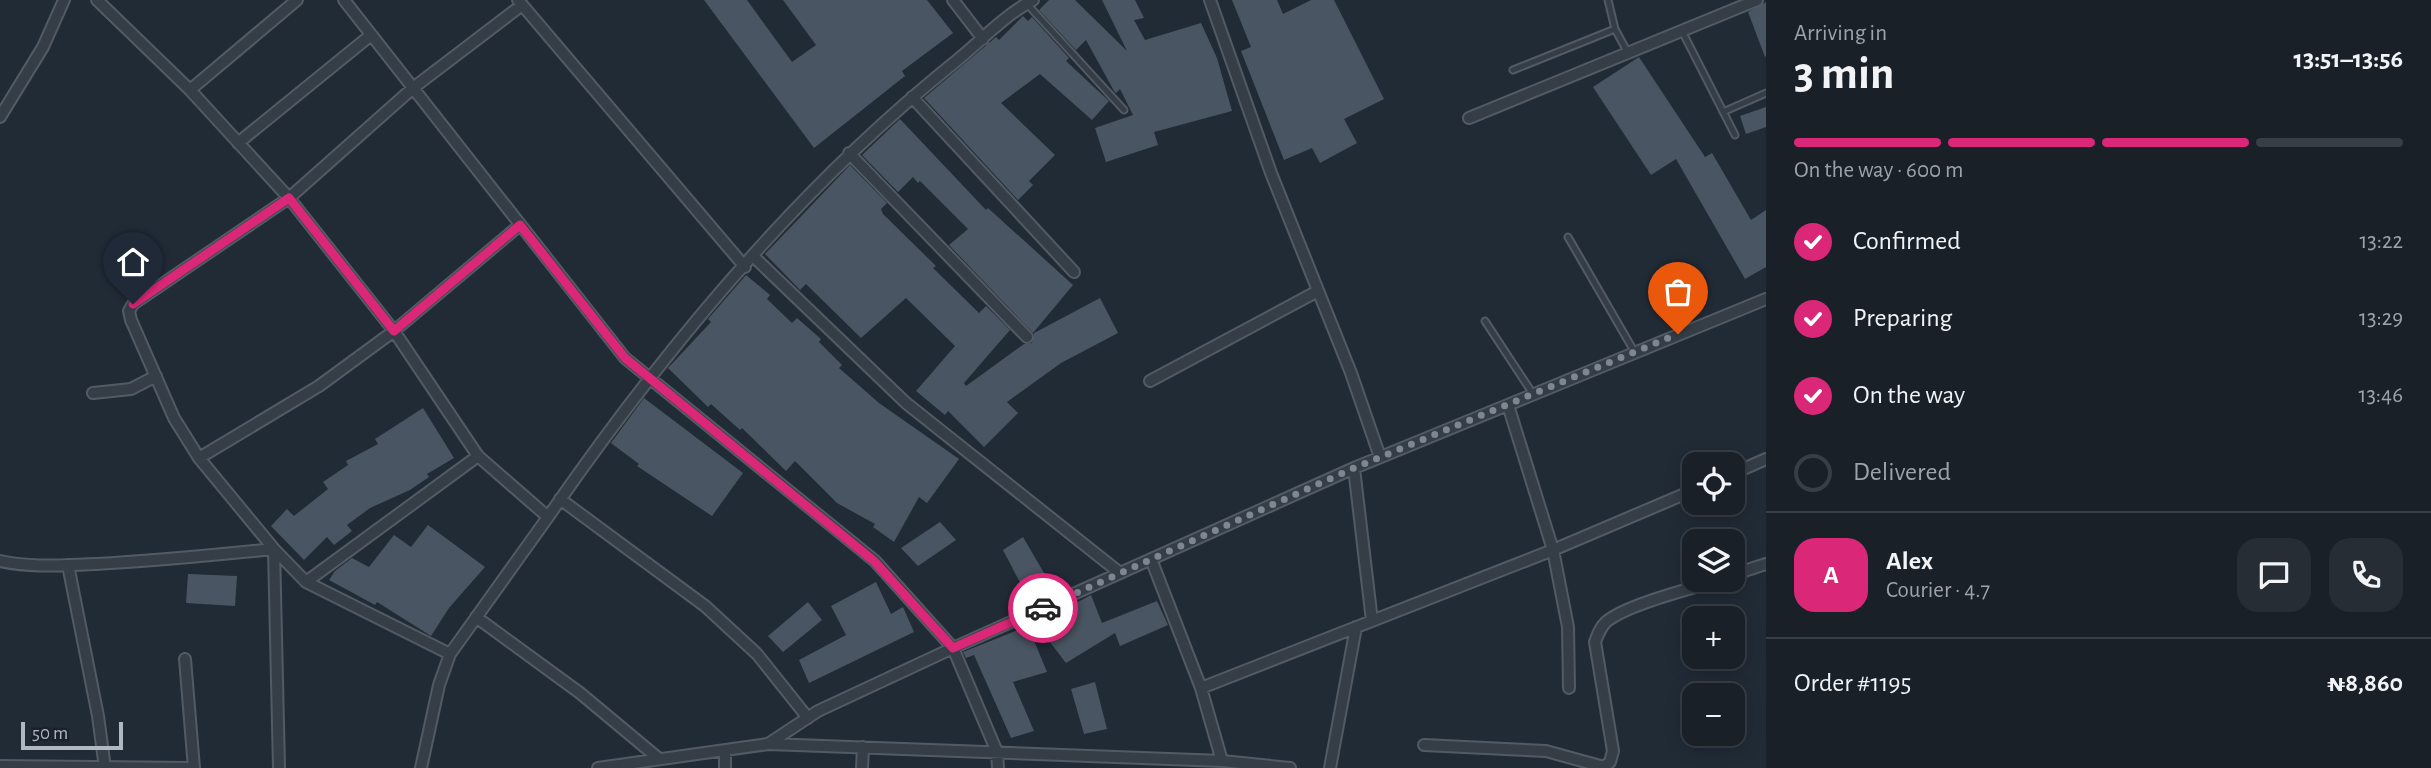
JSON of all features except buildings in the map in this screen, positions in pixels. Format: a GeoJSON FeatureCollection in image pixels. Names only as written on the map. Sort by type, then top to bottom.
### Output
{"type":"FeatureCollection","features":[{"type":"Feature","properties":{"kind":"street"},"geometry":{"type":"LineString","coordinates":[[0,117],[43,47],[64,0]]}},
{"type":"Feature","properties":{"kind":"street"},"geometry":{"type":"LineString","coordinates":[[97,0],[190,90],[289,198],[394,331],[478,456],[548,517]]}},
{"type":"Feature","properties":{"kind":"street"},"geometry":{"type":"LineString","coordinates":[[190,90],[297,0]]}},
{"type":"Feature","properties":{"kind":"street"},"geometry":{"type":"LineString","coordinates":[[344,0],[625,358],[874,561],[953,648],[997,752],[998,768]]}},
{"type":"Feature","properties":{"kind":"street"},"geometry":{"type":"LineString","coordinates":[[953,0],[983,39]]}},
{"type":"Feature","properties":{"kind":"street"},"geometry":{"type":"LineString","coordinates":[[1210,0],[1316,292],[1351,373],[1380,457]]}},
{"type":"Feature","properties":{"kind":"street"},"geometry":{"type":"LineString","coordinates":[[1469,118],[1757,0]]}},
{"type":"Feature","properties":{"kind":"street"},"geometry":{"type":"LineString","coordinates":[[450,654],[306,582],[274,549],[199,458],[174,418],[131,320],[130,311],[133,304],[289,198],[413,88],[520,2],[745,267]]}},
{"type":"Feature","properties":{"kind":"street"},"geometry":{"type":"LineString","coordinates":[[421,768],[439,685],[450,654],[560,499],[700,315],[849,153],[912,97],[1030,2]]}},
{"type":"Feature","properties":{"kind":"street"},"geometry":{"type":"LineString","coordinates":[[238,143],[371,35]]}},
{"type":"Feature","properties":{"kind":"street"},"geometry":{"type":"LineString","coordinates":[[912,97],[1074,272]]}},
{"type":"Feature","properties":{"kind":"street"},"geometry":{"type":"LineString","coordinates":[[849,153],[1027,337]]}},
{"type":"Feature","properties":{"kind":"street"},"geometry":{"type":"LineString","coordinates":[[199,458],[319,386],[394,331],[520,225]]}},
{"type":"Feature","properties":{"kind":"street"},"geometry":{"type":"LineString","coordinates":[[754,257],[906,403],[1120,573]]}},
{"type":"Feature","properties":{"kind":"street"},"geometry":{"type":"LineString","coordinates":[[1150,381],[1316,292]]}},
{"type":"Feature","properties":{"kind":"street"},"geometry":{"type":"LineString","coordinates":[[768,744],[808,718],[953,648],[1354,468],[1766,299]]}},
{"type":"Feature","properties":{"kind":"street"},"geometry":{"type":"LineString","coordinates":[[93,394],[131,389],[156,376]]}},
{"type":"Feature","properties":{"kind":"street"},"geometry":{"type":"LineString","coordinates":[[1508,405],[1553,550],[1568,627],[1569,688]]}},
{"type":"Feature","properties":{"kind":"street"},"geometry":{"type":"LineString","coordinates":[[306,582],[478,456]]}},
{"type":"Feature","properties":{"kind":"street"},"geometry":{"type":"LineString","coordinates":[[1745,468],[1766,459]]}},
{"type":"Feature","properties":{"kind":"street"},"geometry":{"type":"LineString","coordinates":[[1354,468],[1372,621]]}},
{"type":"Feature","properties":{"kind":"street"},"geometry":{"type":"LineString","coordinates":[[1201,688],[1553,550],[1682,495]]}},
{"type":"Feature","properties":{"kind":"street"},"geometry":{"type":"LineString","coordinates":[[560,499],[705,606],[757,654],[808,718]]}},
{"type":"Feature","properties":{"kind":"street"},"geometry":{"type":"LineString","coordinates":[[0,561],[29,567],[143,562],[274,549]]}},
{"type":"Feature","properties":{"kind":"street"},"geometry":{"type":"LineString","coordinates":[[274,549],[279,768]]}},
{"type":"Feature","properties":{"kind":"street"},"geometry":{"type":"LineString","coordinates":[[1150,559],[1201,688],[1220,763]]}},
{"type":"Feature","properties":{"kind":"street"},"geometry":{"type":"LineString","coordinates":[[1745,571],[1766,564]]}},
{"type":"Feature","properties":{"kind":"street"},"geometry":{"type":"LineString","coordinates":[[68,565],[98,716],[105,768]]}},
{"type":"Feature","properties":{"kind":"street"},"geometry":{"type":"LineString","coordinates":[[1424,745],[1545,751],[1604,766],[1610,762],[1613,751],[1595,642],[1599,630],[1607,621],[1631,609],[1682,592]]}},
{"type":"Feature","properties":{"kind":"street"},"geometry":{"type":"LineString","coordinates":[[476,617],[580,693],[658,758]]}},
{"type":"Feature","properties":{"kind":"street"},"geometry":{"type":"LineString","coordinates":[[1330,768],[1356,627]]}},
{"type":"Feature","properties":{"kind":"street"},"geometry":{"type":"LineString","coordinates":[[185,659],[194,768]]}},
{"type":"Feature","properties":{"kind":"street"},"geometry":{"type":"LineString","coordinates":[[598,768],[768,744],[997,752],[1290,768]]}},
{"type":"Feature","properties":{"kind":"street"},"geometry":{"type":"LineString","coordinates":[[862,768],[863,747]]}},
{"type":"Feature","properties":{"kind":"street"},"geometry":{"type":"LineString","coordinates":[[725,750],[725,768]]}},
{"type":"Feature","properties":{"kind":"street"},"geometry":{"type":"LineString","coordinates":[[0,766],[188,768]]}},
{"type":"Feature","properties":{"kind":"lane"},"geometry":{"type":"LineString","coordinates":[[1608,0],[1615,29],[1628,53]]}},
{"type":"Feature","properties":{"kind":"lane"},"geometry":{"type":"LineString","coordinates":[[1030,2],[1124,110]]}},
{"type":"Feature","properties":{"kind":"lane"},"geometry":{"type":"LineString","coordinates":[[1513,70],[1615,29]]}},
{"type":"Feature","properties":{"kind":"lane"},"geometry":{"type":"LineString","coordinates":[[1682,31],[1735,135]]}},
{"type":"Feature","properties":{"kind":"lane"},"geometry":{"type":"LineString","coordinates":[[1723,111],[1766,93]]}},
{"type":"Feature","properties":{"kind":"lane"},"geometry":{"type":"LineString","coordinates":[[1567,237],[1634,351]]}},
{"type":"Feature","properties":{"kind":"lane"},"geometry":{"type":"LineString","coordinates":[[1485,321],[1533,394]]}},
{"type":"Feature","properties":{"kind":"way so far"},"geometry":{"type":"LineString","coordinates":[[1043,608],[1354,468],[1678,334]]}},
{"type":"Feature","properties":{"kind":"route"},"geometry":{"type":"LineString","coordinates":[[133,304],[289,198],[394,331],[520,225],[625,358],[874,561],[953,648],[1043,608]]}}]}
